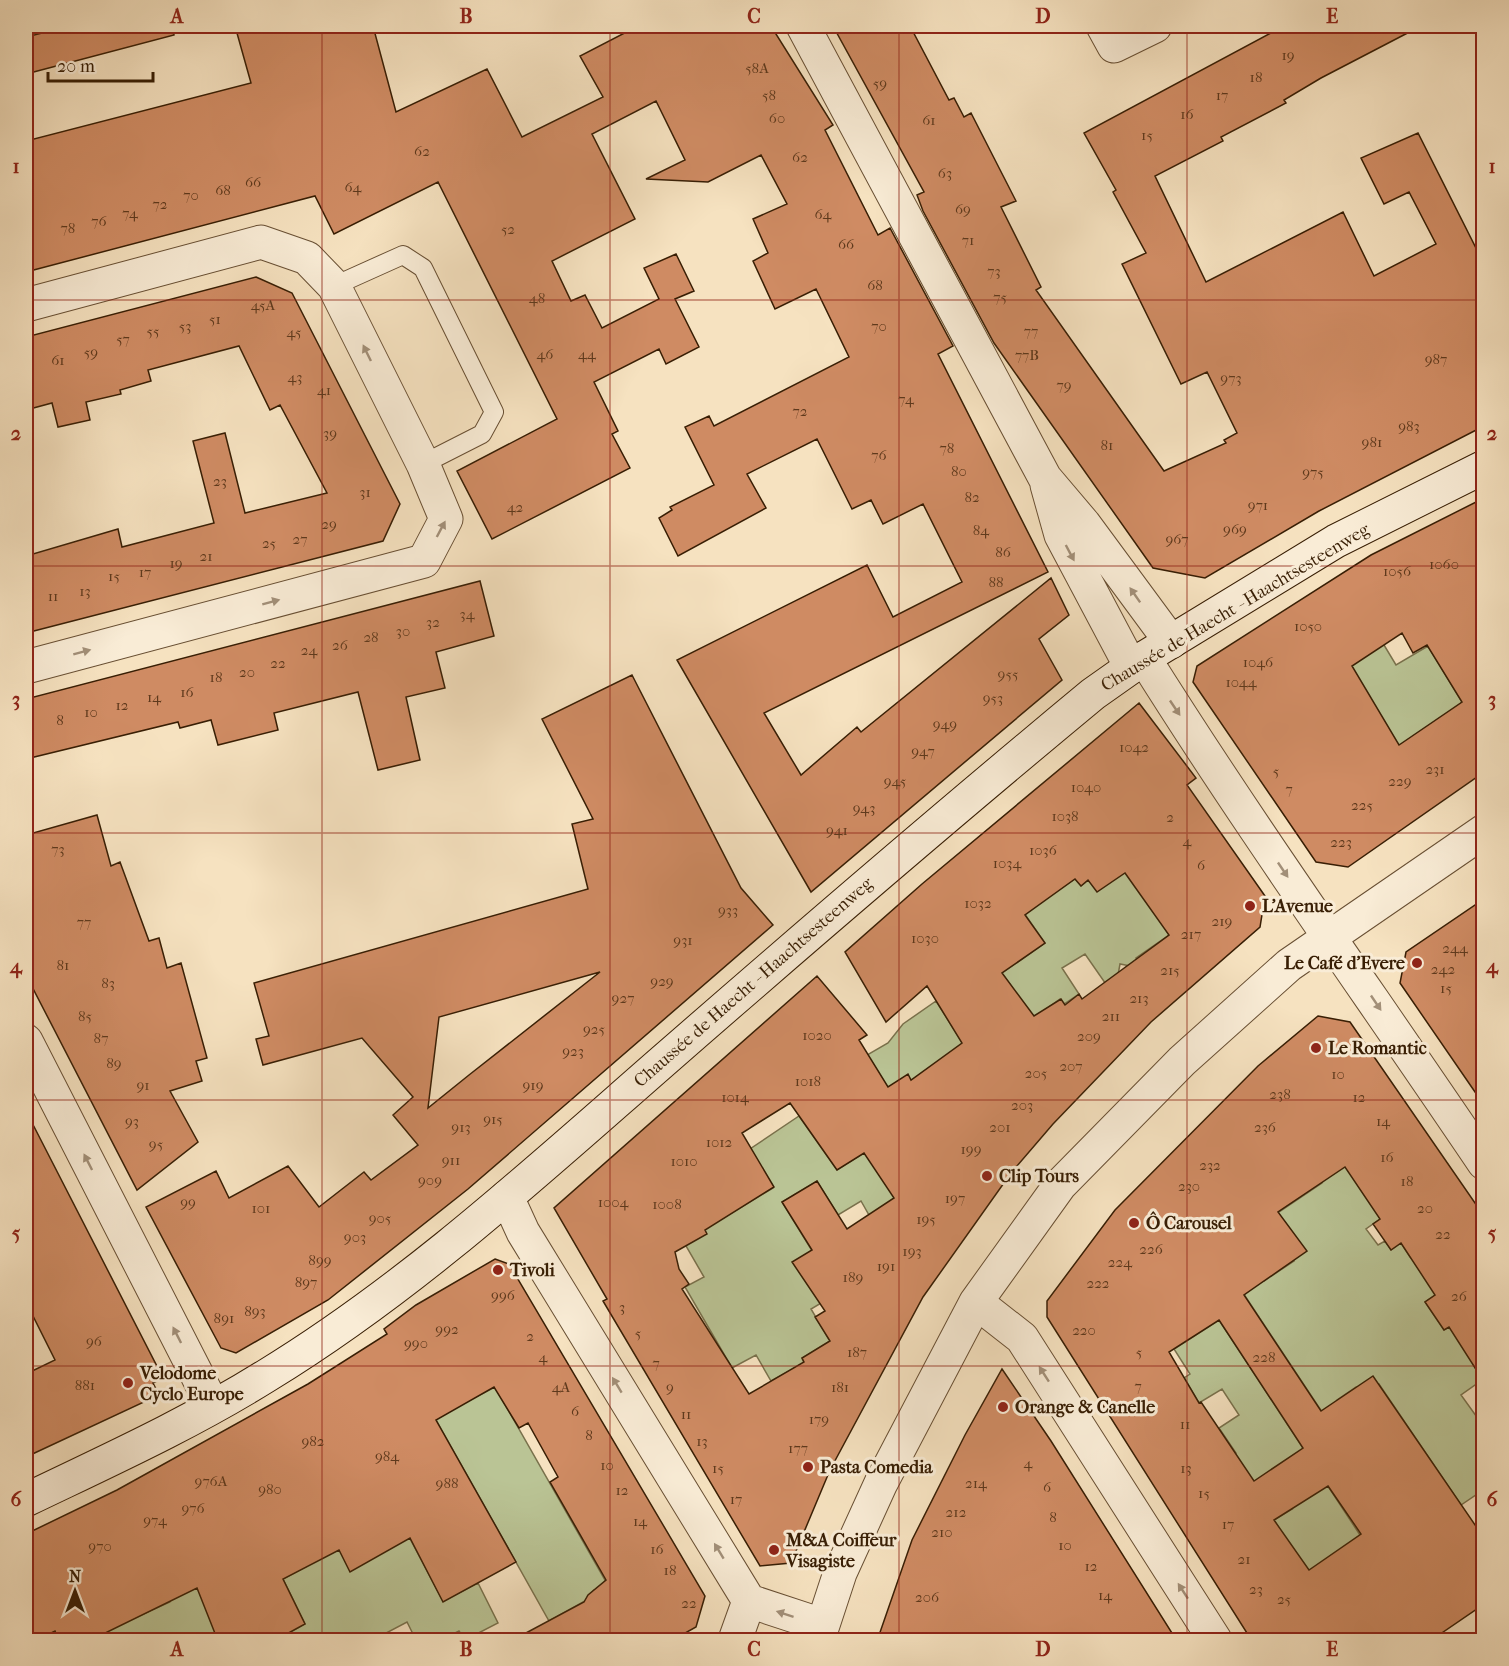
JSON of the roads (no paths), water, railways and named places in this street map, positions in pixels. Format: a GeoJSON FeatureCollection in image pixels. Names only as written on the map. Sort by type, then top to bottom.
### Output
{"type":"FeatureCollection","features":[{"type":"Feature","properties":{"kind":"street"},"geometry":{"type":"LineString","coordinates":[[803,26],[1045,478],[1084,524],[1146,612],[1149,656]]}},
{"type":"Feature","properties":{"kind":"street"},"geometry":{"type":"LineString","coordinates":[[1103,26],[1114,46],[1155,26]]}},
{"type":"Feature","properties":{"kind":"street"},"geometry":{"type":"LineString","coordinates":[[26,305],[261,242],[307,258],[334,286],[423,464],[446,519],[424,561],[26,667]]}},
{"type":"Feature","properties":{"kind":"street","name":"Chaussée de Haecht - Haachtsesteenweg"},"geometry":{"type":"LineString","coordinates":[[26,1500],[171,1431],[266,1376],[398,1286],[507,1197],[951,811],[1093,694],[1149,656],[1336,541],[1484,467]]}},
{"type":"Feature","properties":{"kind":"street"},"geometry":{"type":"LineString","coordinates":[[1045,478],[1060,535],[1149,656],[1330,938],[1484,1163]]}},
{"type":"Feature","properties":{"kind":"street"},"geometry":{"type":"LineString","coordinates":[[507,1197],[523,1232],[749,1601],[820,1633],[840,1573],[881,1483],[976,1302],[1060,1185],[1182,1061],[1289,965],[1484,831]]}},
{"type":"Feature","properties":{"kind":"street"},"geometry":{"type":"LineString","coordinates":[[26,1041],[213,1406]]}},
{"type":"Feature","properties":{"kind":"street"},"geometry":{"type":"LineString","coordinates":[[976,1302],[1022,1338],[1215,1641]]}},
{"type":"Feature","properties":{"kind":"street"},"geometry":{"type":"LineString","coordinates":[[735,1641],[749,1601]]}},
{"type":"Feature","properties":{"kind":"lane"},"geometry":{"type":"LineString","coordinates":[[334,286],[403,255],[423,268],[451,322],[494,412],[482,434],[423,464]]}},
{"type":"Feature","properties":{"kind":"place","name":"L'Avenue"},"geometry":{"type":"Point","coordinates":[1250,906]}},
{"type":"Feature","properties":{"kind":"place","name":"Le Café d'Evere"},"geometry":{"type":"Point","coordinates":[1417,963]}},
{"type":"Feature","properties":{"kind":"place","name":"Le Romantic"},"geometry":{"type":"Point","coordinates":[1316,1048]}},
{"type":"Feature","properties":{"kind":"place","name":"Clip Tours"},"geometry":{"type":"Point","coordinates":[987,1176]}},
{"type":"Feature","properties":{"kind":"place","name":"Ô Carousel"},"geometry":{"type":"Point","coordinates":[1134,1223]}},
{"type":"Feature","properties":{"kind":"place","name":"Tivoli"},"geometry":{"type":"Point","coordinates":[498,1270]}},
{"type":"Feature","properties":{"kind":"place","name":"Velodome Cyclo Europe"},"geometry":{"type":"Point","coordinates":[128,1383]}},
{"type":"Feature","properties":{"kind":"place","name":"Orange & Canelle"},"geometry":{"type":"Point","coordinates":[1003,1407]}},
{"type":"Feature","properties":{"kind":"place","name":"Pasta Comedia"},"geometry":{"type":"Point","coordinates":[808,1467]}},
{"type":"Feature","properties":{"kind":"place","name":"M&A Coiffeur Visagiste"},"geometry":{"type":"Point","coordinates":[774,1550]}}]}
